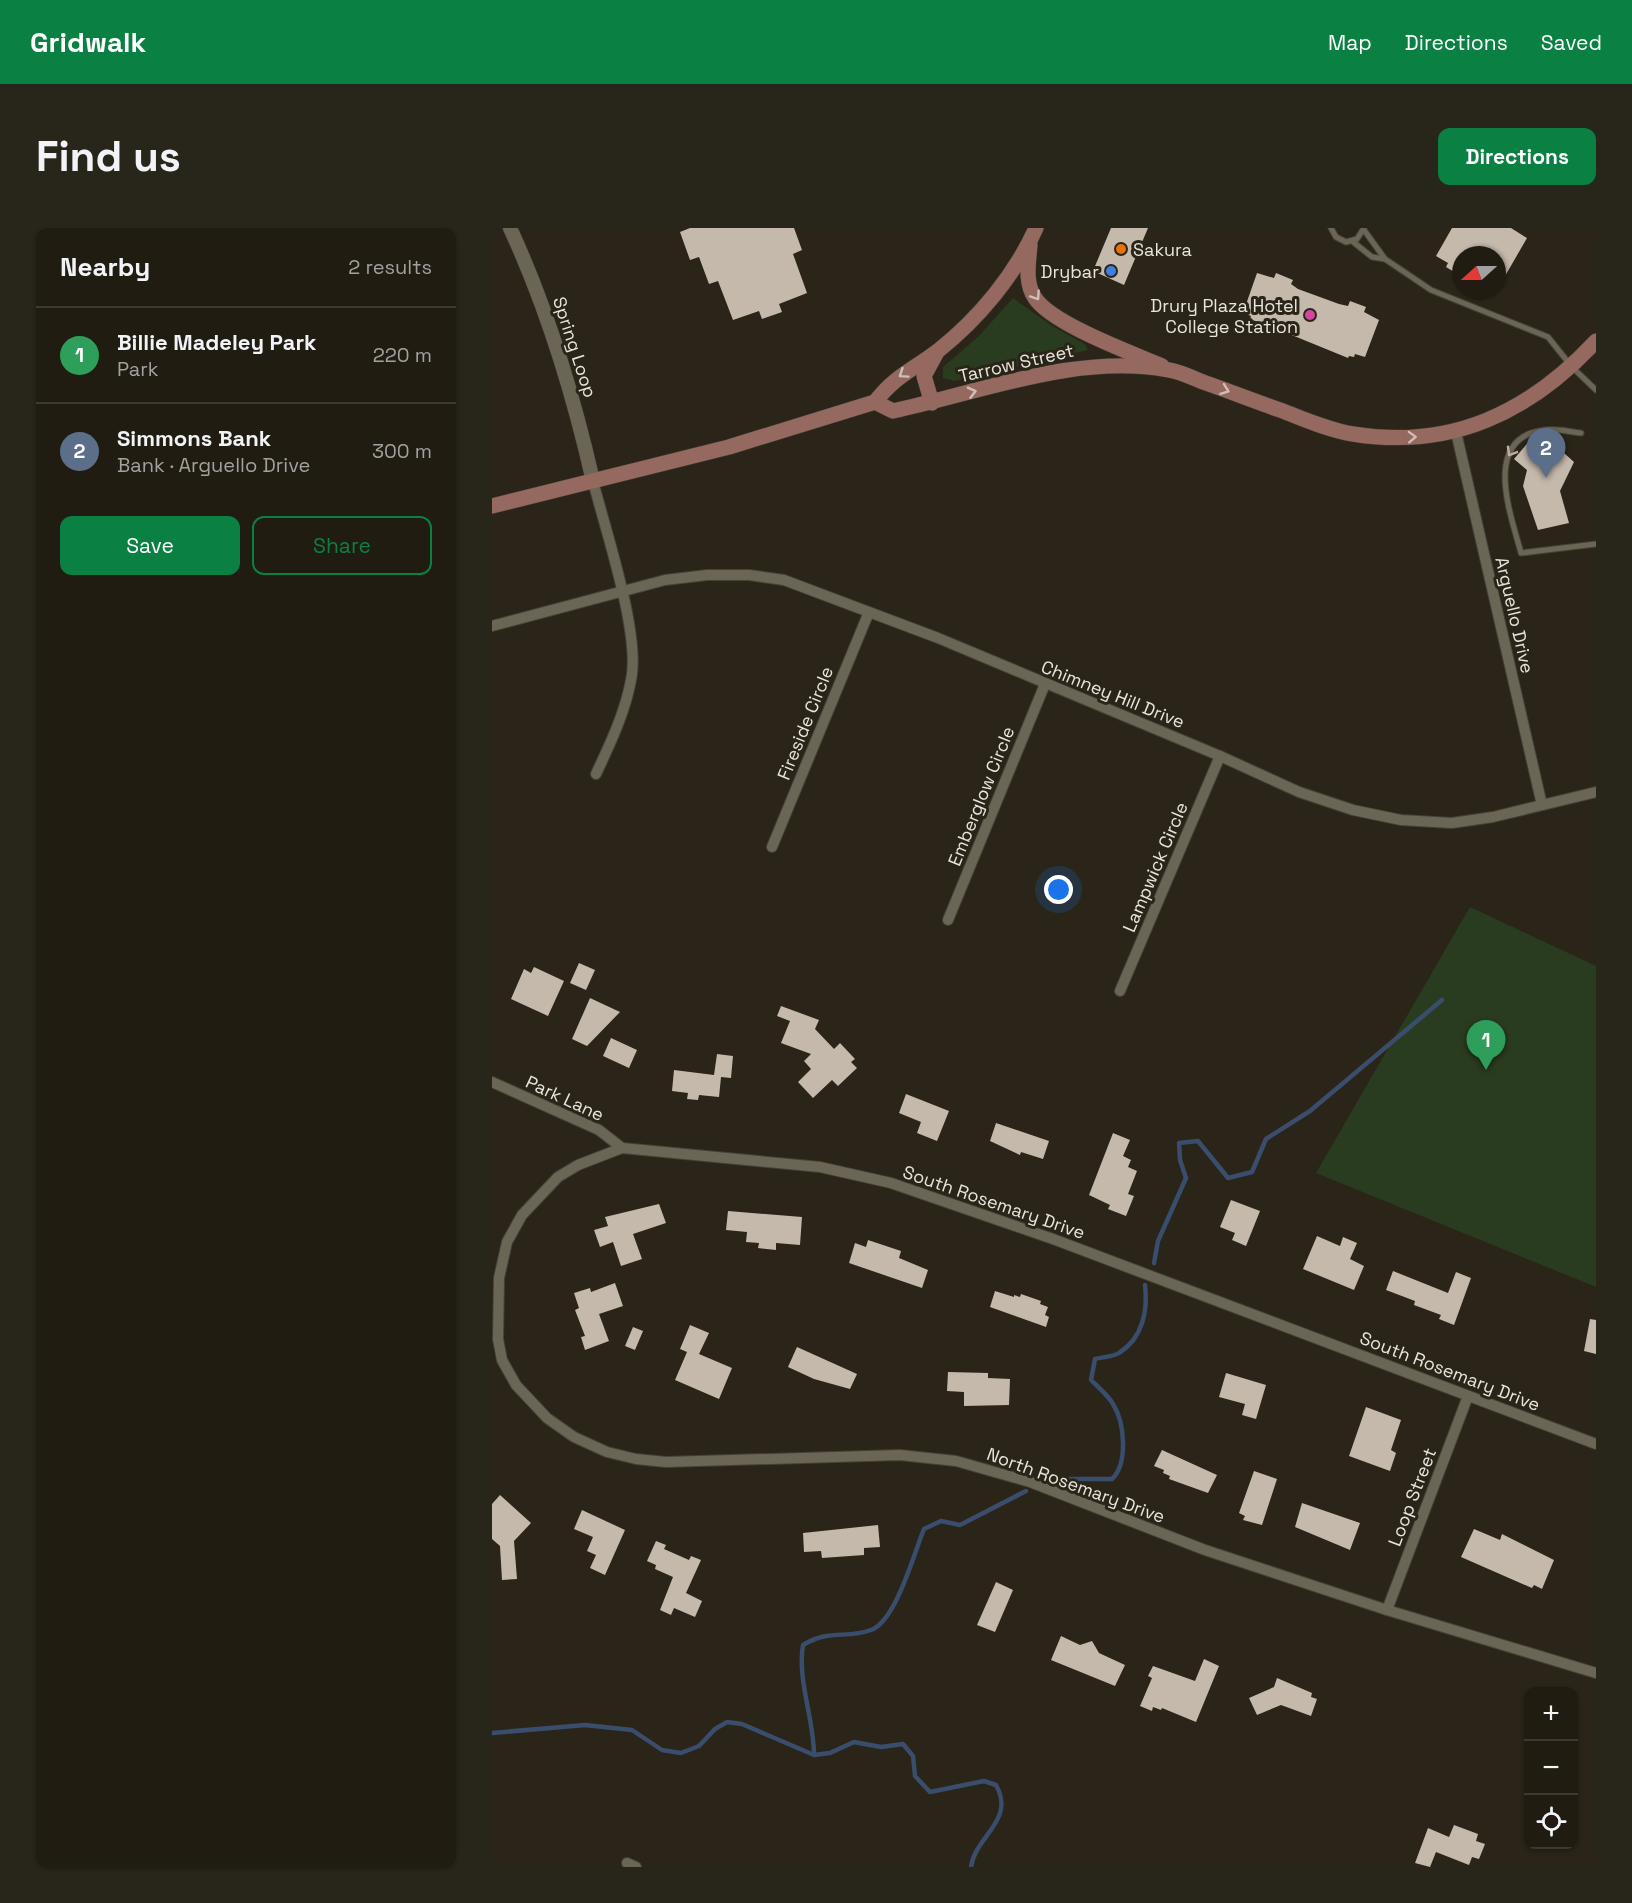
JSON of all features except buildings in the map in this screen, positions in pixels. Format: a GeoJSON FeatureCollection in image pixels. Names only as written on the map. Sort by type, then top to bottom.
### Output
{"type":"FeatureCollection","features":[{"type":"Feature","properties":{"kind":"main road"},"geometry":{"type":"LineString","coordinates":[[492,506],[751,441],[875,402],[890,383],[937,351],[984,308],[1033,234]]}},
{"type":"Feature","properties":{"kind":"main road"},"geometry":{"type":"LineString","coordinates":[[1033,234],[1028,280],[1035,299],[1074,327],[1170,370]]}},
{"type":"Feature","properties":{"kind":"main road","name":"Tarrow Street"},"geometry":{"type":"LineString","coordinates":[[875,402],[893,411],[1055,371],[1086,367],[1170,370],[1351,434],[1406,438],[1456,432],[1492,418],[1538,394],[1572,367],[1596,341]]}},
{"type":"Feature","properties":{"kind":"main road"},"geometry":{"type":"LineString","coordinates":[[932,403],[924,376],[937,351]]}},
{"type":"Feature","properties":{"kind":"street","name":"Spring Loop"},"geometry":{"type":"LineString","coordinates":[[510,228],[547,315],[567,374],[593,481]]}},
{"type":"Feature","properties":{"kind":"street","name":"Arguello Drive"},"geometry":{"type":"LineString","coordinates":[[1456,432],[1542,805]]}},
{"type":"Feature","properties":{"kind":"street"},"geometry":{"type":"LineString","coordinates":[[593,481],[630,636],[632,678],[616,730],[596,774]]}},
{"type":"Feature","properties":{"kind":"street","name":"Chimney Hill Drive"},"geometry":{"type":"LineString","coordinates":[[492,626],[665,580],[707,575],[749,574],[784,580],[938,638],[1220,756],[1299,792],[1353,810],[1401,820],[1452,823],[1596,792]]}},
{"type":"Feature","properties":{"kind":"street","name":"Fireside Circle"},"geometry":{"type":"LineString","coordinates":[[772,847],[869,612]]}},
{"type":"Feature","properties":{"kind":"street","name":"Emberglow Circle"},"geometry":{"type":"LineString","coordinates":[[948,920],[1045,684]]}},
{"type":"Feature","properties":{"kind":"street","name":"Lampwick Circle"},"geometry":{"type":"LineString","coordinates":[[1120,991],[1220,756]]}},
{"type":"Feature","properties":{"kind":"street","name":"Park Lane"},"geometry":{"type":"LineString","coordinates":[[492,1082],[599,1130],[622,1148]]}},
{"type":"Feature","properties":{"kind":"street","name":"South Rosemary Drive"},"geometry":{"type":"LineString","coordinates":[[497,1362],[499,1278],[507,1242],[514,1227],[522,1215],[558,1177],[578,1165],[622,1148],[820,1167],[891,1183],[1053,1239],[1596,1444]]}},
{"type":"Feature","properties":{"kind":"street","name":"North Rosemary Drive"},"geometry":{"type":"LineString","coordinates":[[497,1362],[547,1418],[591,1446],[622,1457],[676,1462],[900,1455],[956,1461],[1030,1482],[1205,1550],[1387,1610],[1596,1673]]}},
{"type":"Feature","properties":{"kind":"street","name":"Loop Street"},"geometry":{"type":"LineString","coordinates":[[1387,1610],[1468,1396]]}},
{"type":"Feature","properties":{"kind":"lane"},"geometry":{"type":"LineString","coordinates":[[1330,229],[1341,240],[1352,241],[1372,257],[1384,259]]}},
{"type":"Feature","properties":{"kind":"lane"},"geometry":{"type":"LineString","coordinates":[[1352,241],[1364,229],[1384,259],[1431,290],[1548,337],[1572,367],[1596,390]]}},
{"type":"Feature","properties":{"kind":"lane"},"geometry":{"type":"LineString","coordinates":[[1581,434],[1543,430],[1518,440],[1505,461],[1504,490],[1521,553],[1596,544]]}},
{"type":"Feature","properties":{"kind":"green space"},"geometry":{"type":"Polygon","coordinates":[[[1013,298],[1052,326],[1085,344],[1088,350],[954,381],[943,378],[943,367],[979,336],[1013,298]]]}},
{"type":"Feature","properties":{"kind":"green space"},"geometry":{"type":"Polygon","coordinates":[[[1470,907],[1596,966],[1596,1287],[1316,1173],[1470,907]]]}},
{"type":"Feature","properties":{"kind":"waterway"},"geometry":{"type":"LineString","coordinates":[[1154,1263],[1158,1241],[1186,1178],[1180,1160],[1179,1143],[1198,1141],[1228,1178],[1252,1172],[1266,1139],[1310,1111],[1442,1000]]}},
{"type":"Feature","properties":{"kind":"waterway"},"geometry":{"type":"LineString","coordinates":[[1063,1479],[1112,1479],[1121,1464],[1123,1443],[1117,1412],[1106,1394],[1091,1380],[1095,1359],[1119,1353],[1134,1340],[1144,1314],[1145,1285]]}},
{"type":"Feature","properties":{"kind":"waterway"},"geometry":{"type":"LineString","coordinates":[[814,1755],[802,1672],[803,1645],[821,1637],[862,1633],[880,1624],[888,1614],[903,1585],[924,1529],[941,1521],[960,1525],[1026,1491]]}},
{"type":"Feature","properties":{"kind":"waterway"},"geometry":{"type":"LineString","coordinates":[[492,1733],[585,1725],[632,1730],[662,1750],[681,1753],[699,1746],[715,1729],[727,1722],[742,1724],[814,1755],[830,1753],[854,1742],[881,1747],[903,1744],[913,1756],[915,1776],[930,1792],[984,1781],[996,1785],[1001,1798],[998,1819],[979,1846],[971,1867]]}},
{"type":"Feature","properties":{"kind":"place","name":"Sakura"},"geometry":{"type":"Point","coordinates":[1121,249]}},
{"type":"Feature","properties":{"kind":"place","name":"Drybar"},"geometry":{"type":"Point","coordinates":[1111,271]}},
{"type":"Feature","properties":{"kind":"place","name":"Drury Plaza Hotel College Station"},"geometry":{"type":"Point","coordinates":[1310,315]}},
{"type":"Feature","properties":{"kind":"place","name":"Simmons Bank"},"geometry":{"type":"Point","coordinates":[1546,478]}},
{"type":"Feature","properties":{"kind":"place","name":"Billie Madeley Park"},"geometry":{"type":"Point","coordinates":[1486,1070]}}]}
